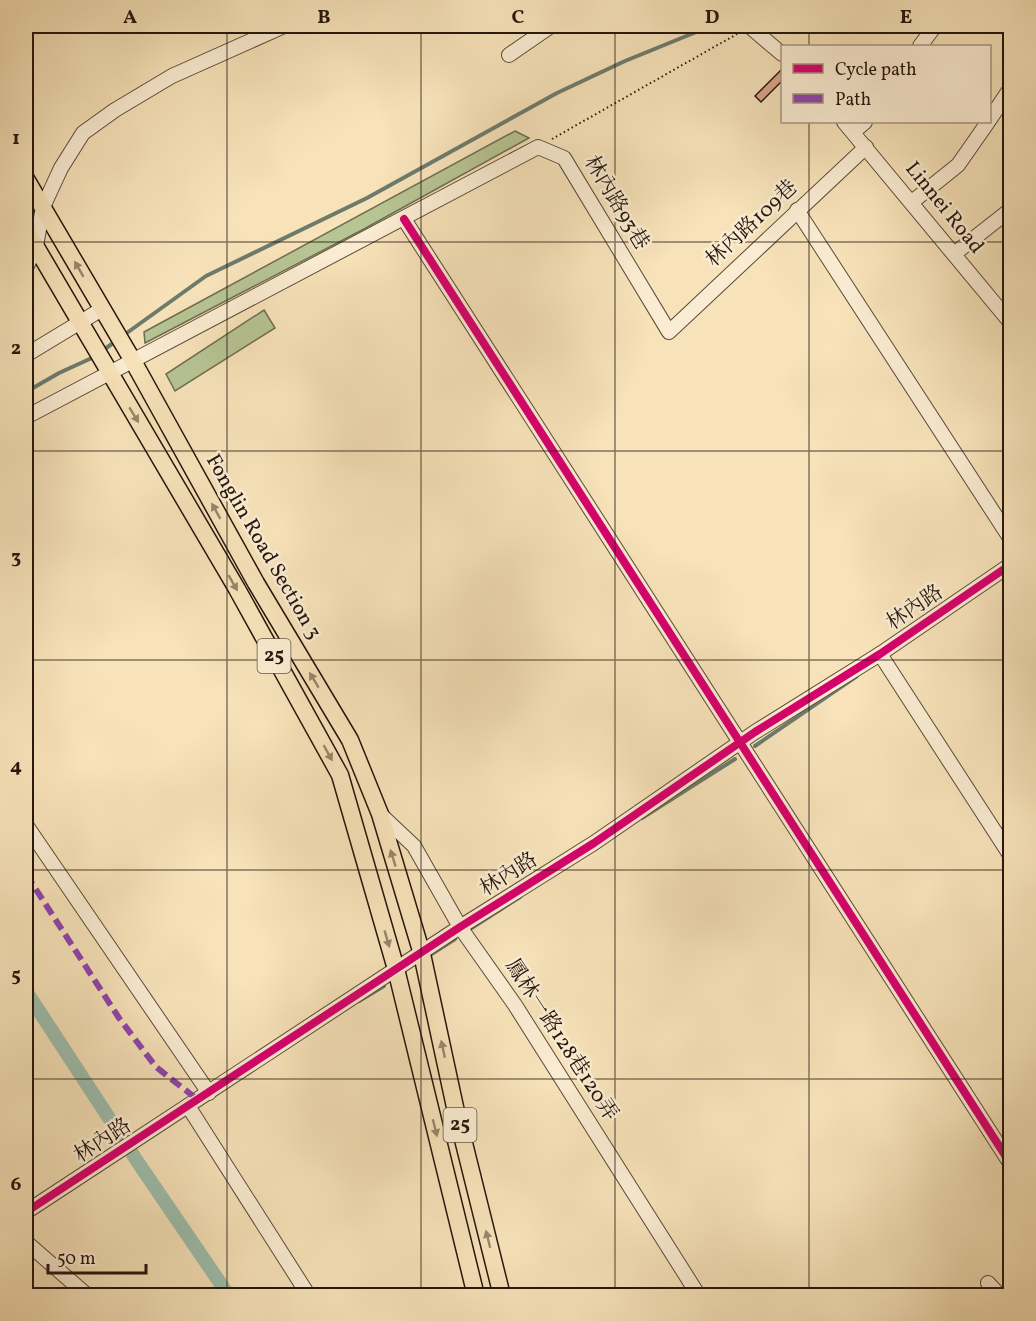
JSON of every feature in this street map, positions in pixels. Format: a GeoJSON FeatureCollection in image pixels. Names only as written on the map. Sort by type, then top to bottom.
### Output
{"type":"FeatureCollection","features":[{"type":"Feature","properties":{"kind":"main road","name":"Fonglin Road Section 3"},"geometry":{"type":"LineString","coordinates":[[26,179],[131,358],[256,584],[350,740],[380,814],[422,954]]}},
{"type":"Feature","properties":{"kind":"main road","name":"Fonglin Road Section 3"},"geometry":{"type":"LineString","coordinates":[[26,230],[237,589],[340,775],[396,969]]}},
{"type":"Feature","properties":{"kind":"main road","name":"25"},"geometry":{"type":"LineString","coordinates":[[422,954],[455,1107],[502,1296]]}},
{"type":"Feature","properties":{"kind":"main road","name":"25"},"geometry":{"type":"LineString","coordinates":[[396,969],[476,1296]]}},
{"type":"Feature","properties":{"kind":"street"},"geometry":{"type":"LineString","coordinates":[[26,268],[36,246],[43,207],[61,168],[83,133],[115,110],[172,76],[284,26]]}},
{"type":"Feature","properties":{"kind":"street"},"geometry":{"type":"LineString","coordinates":[[509,55],[551,26]]}},
{"type":"Feature","properties":{"kind":"street"},"geometry":{"type":"LineString","coordinates":[[750,26],[781,52]]}},
{"type":"Feature","properties":{"kind":"street"},"geometry":{"type":"LineString","coordinates":[[921,45],[935,26]]}},
{"type":"Feature","properties":{"kind":"street"},"geometry":{"type":"LineString","coordinates":[[991,117],[1011,89]]}},
{"type":"Feature","properties":{"kind":"street"},"geometry":{"type":"LineString","coordinates":[[912,202],[958,165],[987,123]]}},
{"type":"Feature","properties":{"kind":"street","name":"Linnei Road"},"geometry":{"type":"LineString","coordinates":[[849,127],[1011,322]]}},
{"type":"Feature","properties":{"kind":"street"},"geometry":{"type":"LineString","coordinates":[[26,417],[107,369],[404,219],[538,147]]}},
{"type":"Feature","properties":{"kind":"street","name":"林內路93巷"},"geometry":{"type":"LineString","coordinates":[[538,147],[564,158],[669,332]]}},
{"type":"Feature","properties":{"kind":"street","name":"林內路109巷"},"geometry":{"type":"LineString","coordinates":[[669,332],[866,147]]}},
{"type":"Feature","properties":{"kind":"street"},"geometry":{"type":"LineString","coordinates":[[797,210],[1011,538]]}},
{"type":"Feature","properties":{"kind":"street"},"geometry":{"type":"LineString","coordinates":[[954,254],[1011,210]]}},
{"type":"Feature","properties":{"kind":"street"},"geometry":{"type":"LineString","coordinates":[[404,219],[1011,1163]]}},
{"type":"Feature","properties":{"kind":"street"},"geometry":{"type":"LineString","coordinates":[[26,355],[105,315]]}},
{"type":"Feature","properties":{"kind":"street","name":"林內路"},"geometry":{"type":"LineString","coordinates":[[26,1212],[460,927],[594,843],[739,743],[880,654],[1011,565]]}},
{"type":"Feature","properties":{"kind":"street"},"geometry":{"type":"LineString","coordinates":[[880,654],[1011,855]]}},
{"type":"Feature","properties":{"kind":"street","name":"鳳林一路128巷120弄"},"geometry":{"type":"LineString","coordinates":[[380,814],[414,846],[460,927],[515,1005],[699,1296]]}},
{"type":"Feature","properties":{"kind":"street"},"geometry":{"type":"LineString","coordinates":[[26,825],[209,1093]]}},
{"type":"Feature","properties":{"kind":"street"},"geometry":{"type":"LineString","coordinates":[[188,1106],[309,1296]]}},
{"type":"Feature","properties":{"kind":"street"},"geometry":{"type":"LineString","coordinates":[[26,1242],[88,1296]]}},
{"type":"Feature","properties":{"kind":"street"},"geometry":{"type":"LineString","coordinates":[[988,1283],[1000,1296]]}},
{"type":"Feature","properties":{"kind":"path"},"geometry":{"type":"LineString","coordinates":[[538,147],[750,26]]}},
{"type":"Feature","properties":{"kind":"green space"},"geometry":{"type":"Polygon","coordinates":[[[515,131],[529,138],[364,229],[145,343],[144,332],[515,131]]]}},
{"type":"Feature","properties":{"kind":"green space"},"geometry":{"type":"Polygon","coordinates":[[[264,310],[275,328],[175,391],[166,374],[264,310]]]}},
{"type":"Feature","properties":{"kind":"building"},"geometry":{"type":"Polygon","coordinates":[[[781,70],[781,82],[761,102],[755,96],[781,70]]]}},
{"type":"Feature","properties":{"kind":"waterway"},"geometry":{"type":"LineString","coordinates":[[124,335],[206,276],[367,198],[557,93],[625,61],[711,26]]}},
{"type":"Feature","properties":{"kind":"waterway"},"geometry":{"type":"LineString","coordinates":[[102,351],[116,341]]}},
{"type":"Feature","properties":{"kind":"waterway"},"geometry":{"type":"LineString","coordinates":[[26,392],[94,357]]}},
{"type":"Feature","properties":{"kind":"waterway"},"geometry":{"type":"LineString","coordinates":[[755,746],[857,676]]}},
{"type":"Feature","properties":{"kind":"waterway"},"geometry":{"type":"LineString","coordinates":[[642,818],[735,759]]}},
{"type":"Feature","properties":{"kind":"waterway"},"geometry":{"type":"LineString","coordinates":[[470,929],[520,897]]}},
{"type":"Feature","properties":{"kind":"waterway"},"geometry":{"type":"LineString","coordinates":[[430,955],[455,939]]}},
{"type":"Feature","properties":{"kind":"waterway"},"geometry":{"type":"LineString","coordinates":[[359,1001],[384,986]]}},
{"type":"Feature","properties":{"kind":"waterway"},"geometry":{"type":"LineString","coordinates":[[26,991],[229,1296]]}},
{"type":"Feature","properties":{"kind":"marked path"},"geometry":{"type":"LineString","coordinates":[[26,874],[119,1018],[156,1067],[198,1100]]}},
{"type":"Feature","properties":{"kind":"cycle path"},"geometry":{"type":"LineString","coordinates":[[404,219],[1010,1163]]}},
{"type":"Feature","properties":{"kind":"cycle path"},"geometry":{"type":"LineString","coordinates":[[26,1212],[460,927],[594,843],[755,732],[880,654],[1010,565]]}}]}
